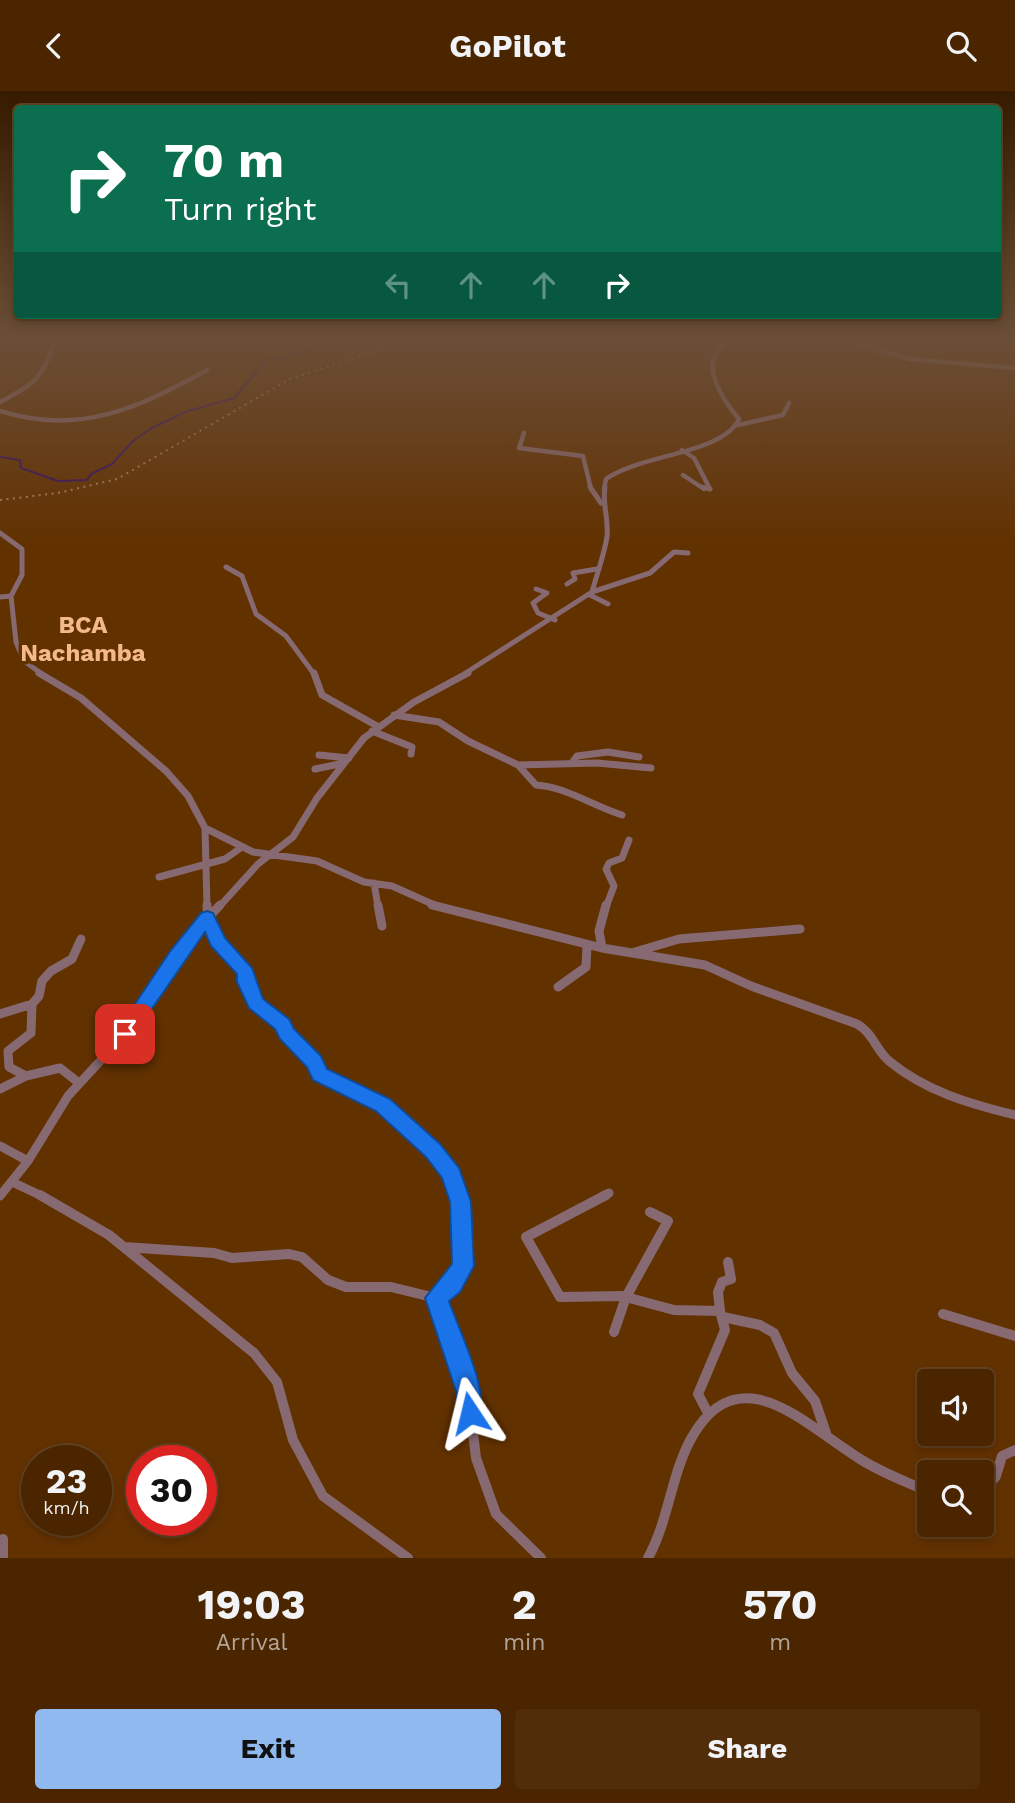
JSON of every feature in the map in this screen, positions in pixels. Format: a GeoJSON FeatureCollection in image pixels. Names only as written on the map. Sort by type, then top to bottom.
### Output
{"type":"FeatureCollection","features":[{"type":"Feature","properties":{"kind":"street"},"geometry":{"type":"LineString","coordinates":[[0,411],[37,423],[76,423],[124,407]]}},
{"type":"Feature","properties":{"kind":"street"},"geometry":{"type":"LineString","coordinates":[[729,407],[739,419],[738,425]]}},
{"type":"Feature","properties":{"kind":"street"},"geometry":{"type":"LineString","coordinates":[[602,503],[609,477],[635,463],[721,438],[738,425],[783,415],[787,407]]}},
{"type":"Feature","properties":{"kind":"street"},"geometry":{"type":"LineString","coordinates":[[524,433],[519,449],[583,456],[589,486],[602,503],[607,519],[607,536],[591,594]]}},
{"type":"Feature","properties":{"kind":"street"},"geometry":{"type":"LineString","coordinates":[[682,450],[694,458],[710,489],[705,489],[683,475]]}},
{"type":"Feature","properties":{"kind":"street"},"geometry":{"type":"LineString","coordinates":[[0,533],[22,549],[22,575],[11,596],[15,610],[15,642],[20,656],[45,677],[78,695],[110,726],[171,773],[205,828],[207,917],[218,941],[246,972],[246,982],[256,1003],[282,1024],[287,1034],[314,1062],[320,1075],[383,1105],[433,1151],[451,1174],[461,1202],[463,1266],[452,1285],[436,1298]]}},
{"type":"Feature","properties":{"kind":"street"},"geometry":{"type":"LineString","coordinates":[[0,1196],[28,1161],[79,1083],[125,1034],[177,955],[207,917],[271,854],[281,850],[293,837],[346,760],[374,728],[555,620],[591,594],[650,573],[674,552],[688,553]]}},
{"type":"Feature","properties":{"kind":"street"},"geometry":{"type":"LineString","coordinates":[[226,567],[242,576],[256,614],[286,636],[308,662],[322,695],[374,728],[412,747],[411,754]]}},
{"type":"Feature","properties":{"kind":"street"},"geometry":{"type":"LineString","coordinates":[[567,583],[575,579],[572,573],[597,569]]}},
{"type":"Feature","properties":{"kind":"street"},"geometry":{"type":"LineString","coordinates":[[536,589],[547,593],[533,603],[538,613],[555,620]]}},
{"type":"Feature","properties":{"kind":"street"},"geometry":{"type":"LineString","coordinates":[[591,594],[608,604]]}},
{"type":"Feature","properties":{"kind":"street"},"geometry":{"type":"LineString","coordinates":[[0,597],[11,596]]}},
{"type":"Feature","properties":{"kind":"street"},"geometry":{"type":"LineString","coordinates":[[394,715],[439,722],[478,746],[518,765],[536,785],[553,786],[595,807],[622,815]]}},
{"type":"Feature","properties":{"kind":"street"},"geometry":{"type":"LineString","coordinates":[[572,764],[577,755],[596,752],[619,752],[639,758]]}},
{"type":"Feature","properties":{"kind":"street"},"geometry":{"type":"LineString","coordinates":[[319,754],[346,760]]}},
{"type":"Feature","properties":{"kind":"street"},"geometry":{"type":"LineString","coordinates":[[315,769],[346,760]]}},
{"type":"Feature","properties":{"kind":"street"},"geometry":{"type":"LineString","coordinates":[[518,765],[572,764],[652,768]]}},
{"type":"Feature","properties":{"kind":"street"},"geometry":{"type":"LineString","coordinates":[[205,828],[253,852],[317,862],[374,883],[392,886],[429,904],[587,945],[705,965],[751,986],[858,1024],[866,1029],[887,1060],[923,1083],[962,1102],[1015,1115]]}},
{"type":"Feature","properties":{"kind":"street"},"geometry":{"type":"LineString","coordinates":[[602,948],[597,932],[614,886],[606,869],[609,863],[622,858],[629,840]]}},
{"type":"Feature","properties":{"kind":"street"},"geometry":{"type":"LineString","coordinates":[[159,877],[225,859],[242,846]]}},
{"type":"Feature","properties":{"kind":"street"},"geometry":{"type":"LineString","coordinates":[[374,883],[382,926]]}},
{"type":"Feature","properties":{"kind":"street"},"geometry":{"type":"LineString","coordinates":[[631,953],[679,939],[800,929]]}},
{"type":"Feature","properties":{"kind":"street"},"geometry":{"type":"LineString","coordinates":[[0,1014],[32,1004],[39,996],[42,981],[51,971],[72,959],[81,939]]}},
{"type":"Feature","properties":{"kind":"street"},"geometry":{"type":"LineString","coordinates":[[558,988],[586,967],[587,945]]}},
{"type":"Feature","properties":{"kind":"street"},"geometry":{"type":"LineString","coordinates":[[26,1076],[9,1067],[8,1051],[30,1039],[34,1033],[32,1004]]}},
{"type":"Feature","properties":{"kind":"street"},"geometry":{"type":"LineString","coordinates":[[0,1089],[26,1076],[60,1068],[79,1083]]}},
{"type":"Feature","properties":{"kind":"street"},"geometry":{"type":"LineString","coordinates":[[0,1146],[28,1161]]}},
{"type":"Feature","properties":{"kind":"street"},"geometry":{"type":"LineString","coordinates":[[12,1182],[80,1215],[124,1247],[254,1353],[277,1382],[293,1440],[308,1473],[323,1496],[345,1515],[408,1558]]}},
{"type":"Feature","properties":{"kind":"street"},"geometry":{"type":"LineString","coordinates":[[609,1193],[526,1237],[560,1297],[626,1297],[674,1310],[722,1314],[760,1325],[774,1333],[792,1373],[815,1401],[826,1433]]}},
{"type":"Feature","properties":{"kind":"street"},"geometry":{"type":"LineString","coordinates":[[614,1332],[626,1297],[668,1221],[650,1212]]}},
{"type":"Feature","properties":{"kind":"street"},"geometry":{"type":"LineString","coordinates":[[124,1247],[214,1253],[232,1258],[289,1254],[302,1257],[328,1280],[346,1287],[391,1287],[436,1298]]}},
{"type":"Feature","properties":{"kind":"street"},"geometry":{"type":"LineString","coordinates":[[708,1412],[698,1394],[725,1330],[718,1291],[722,1282],[731,1279],[732,1272],[728,1262]]}},
{"type":"Feature","properties":{"kind":"street"},"geometry":{"type":"LineString","coordinates":[[436,1298],[468,1391],[476,1458],[496,1514],[541,1558]]}},
{"type":"Feature","properties":{"kind":"street"},"geometry":{"type":"LineString","coordinates":[[943,1314],[1015,1336]]}},
{"type":"Feature","properties":{"kind":"street"},"geometry":{"type":"LineString","coordinates":[[648,1558],[666,1524],[684,1456],[708,1412],[728,1399],[750,1397],[770,1400],[826,1433],[863,1460],[917,1486]]}},
{"type":"Feature","properties":{"kind":"street"},"geometry":{"type":"LineString","coordinates":[[994,1478],[1002,1457],[1015,1450]]}},
{"type":"Feature","properties":{"kind":"street"},"geometry":{"type":"LineString","coordinates":[[3,1539],[4,1558]]}},
{"type":"Feature","properties":{"kind":"waterway"},"geometry":{"type":"LineString","coordinates":[[0,457],[20,460],[21,468],[58,481],[87,480],[91,474],[112,464],[133,441],[150,429],[201,407]]}},
{"type":"Feature","properties":{"kind":"railway"},"geometry":{"type":"LineString","coordinates":[[0,500],[58,493],[117,479],[241,407]]}},
{"type":"Feature","properties":{"kind":"district","name":"BCA Nachamba"},"geometry":{"type":"Point","coordinates":[83,639]}},
{"type":"Feature","properties":{"kind":"route"},"geometry":{"type":"LineString","coordinates":[[125,1034],[177,955],[207,917],[218,941],[240,962],[246,972],[246,982],[256,1003],[282,1024],[287,1034],[314,1062],[320,1075],[383,1105],[433,1151],[451,1174],[461,1202],[463,1266],[452,1285],[436,1298],[447,1337],[468,1391],[470,1413]]}}]}
